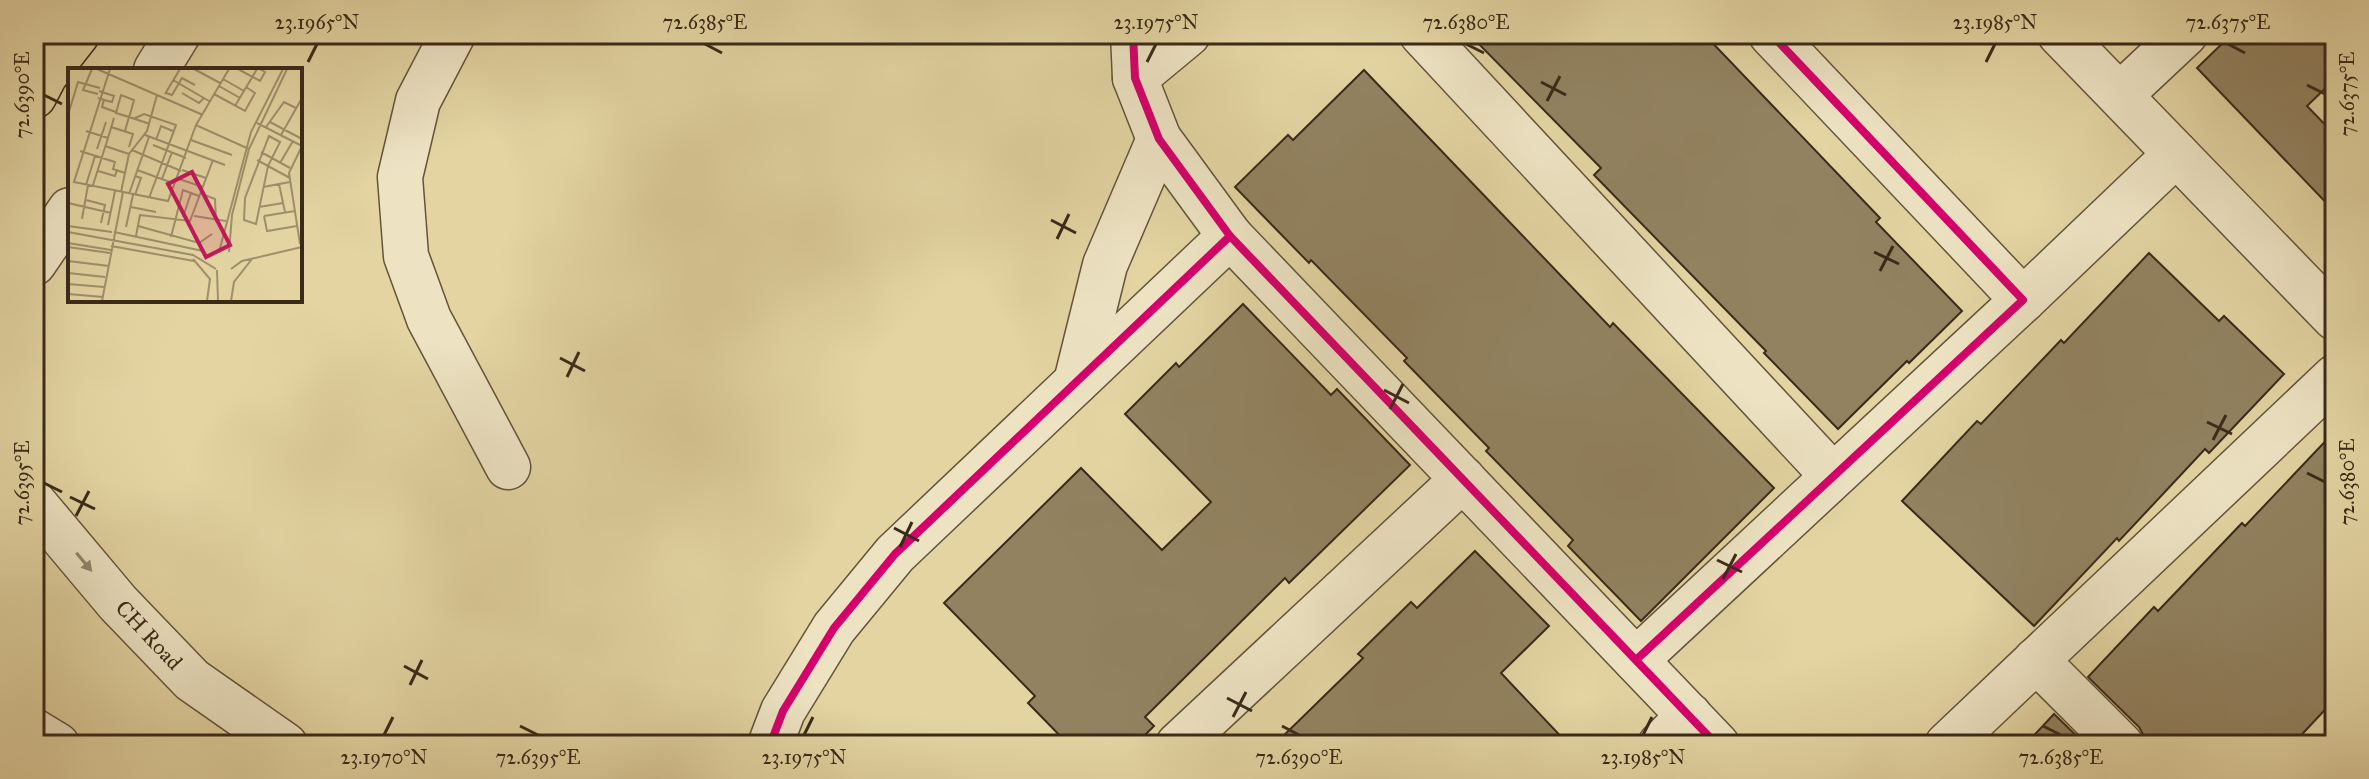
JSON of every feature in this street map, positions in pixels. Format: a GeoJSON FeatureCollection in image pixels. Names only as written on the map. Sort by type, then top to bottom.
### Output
{"type":"FeatureCollection","features":[{"type":"Feature","properties":{"kind":"highway"},"geometry":{"type":"LineString","coordinates":[[34,96],[45,75],[77,34]]}},
{"type":"Feature","properties":{"kind":"street"},"geometry":{"type":"LineString","coordinates":[[157,68],[178,34]]}},
{"type":"Feature","properties":{"kind":"street"},"geometry":{"type":"LineString","coordinates":[[453,34],[418,101],[400,177],[406,256],[429,319],[508,467]]}},
{"type":"Feature","properties":{"kind":"street"},"geometry":{"type":"LineString","coordinates":[[1133,34],[1135,78],[1159,139],[1230,236],[1636,660],[1689,735]]}},
{"type":"Feature","properties":{"kind":"street"},"geometry":{"type":"LineString","coordinates":[[1135,78],[1188,34]]}},
{"type":"Feature","properties":{"kind":"street"},"geometry":{"type":"LineString","coordinates":[[1422,34],[1833,476]]}},
{"type":"Feature","properties":{"kind":"street"},"geometry":{"type":"LineString","coordinates":[[1771,34],[2023,300]]}},
{"type":"Feature","properties":{"kind":"street"},"geometry":{"type":"LineString","coordinates":[[2060,34],[2335,318]]}},
{"type":"Feature","properties":{"kind":"street"},"geometry":{"type":"LineString","coordinates":[[2120,95],[2185,34]]}},
{"type":"Feature","properties":{"kind":"street"},"geometry":{"type":"LineString","coordinates":[[1076,382],[1105,265],[1159,139]]}},
{"type":"Feature","properties":{"kind":"street"},"geometry":{"type":"LineString","coordinates":[[1636,660],[2176,154]]}},
{"type":"Feature","properties":{"kind":"street"},"geometry":{"type":"LineString","coordinates":[[34,263],[68,213]]}},
{"type":"Feature","properties":{"kind":"street"},"geometry":{"type":"LineString","coordinates":[[774,743],[783,711],[834,628],[895,554],[1230,236]]}},
{"type":"Feature","properties":{"kind":"street"},"geometry":{"type":"LineString","coordinates":[[1947,745],[2335,377]]}},
{"type":"Feature","properties":{"kind":"street"},"geometry":{"type":"LineString","coordinates":[[1178,745],[1463,479]]}},
{"type":"Feature","properties":{"kind":"street","name":"CH Road"},"geometry":{"type":"LineString","coordinates":[[34,503],[118,603],[192,680],[285,745]]}},
{"type":"Feature","properties":{"kind":"street"},"geometry":{"type":"LineString","coordinates":[[2036,660],[2121,745]]}},
{"type":"Feature","properties":{"kind":"street"},"geometry":{"type":"LineString","coordinates":[[34,731],[57,745]]}},
{"type":"Feature","properties":{"kind":"building"},"geometry":{"type":"Polygon","coordinates":[[[1469,34],[1704,34],[1880,218],[1876,222],[1962,311],[1838,429],[1594,175],[1601,168],[1469,34]]]}},
{"type":"Feature","properties":{"kind":"building"},"geometry":{"type":"Polygon","coordinates":[[[2232,34],[2335,34],[2335,79],[2307,106],[2335,135],[2335,212],[2197,68],[2232,34]]]}},
{"type":"Feature","properties":{"kind":"building"},"geometry":{"type":"Polygon","coordinates":[[[1364,70],[1610,327],[1613,323],[1774,488],[1641,621],[1568,546],[1573,540],[1486,451],[1489,448],[1404,361],[1407,358],[1235,187],[1288,135],[1293,140],[1364,70]]]}},
{"type":"Feature","properties":{"kind":"building"},"geometry":{"type":"Polygon","coordinates":[[[2149,253],[2219,321],[2224,316],[2284,374],[2209,453],[2205,449],[2034,626],[1902,501],[1977,421],[1981,424],[2061,340],[2064,343],[2149,253]]]}},
{"type":"Feature","properties":{"kind":"building"},"geometry":{"type":"Polygon","coordinates":[[[1243,304],[1331,395],[1337,389],[1410,465],[1289,583],[1285,578],[1145,717],[1154,726],[1135,745],[1069,745],[1028,703],[1035,696],[944,603],[1081,468],[1162,550],[1211,502],[1125,414],[1176,363],[1179,367],[1243,304]]]}},
{"type":"Feature","properties":{"kind":"building"},"geometry":{"type":"Polygon","coordinates":[[[2335,431],[2335,699],[2292,745],[2145,745],[2139,727],[2088,677],[2154,607],[2158,611],[2242,523],[2245,526],[2335,431]]]}},
{"type":"Feature","properties":{"kind":"building"},"geometry":{"type":"Polygon","coordinates":[[[1475,551],[1549,626],[1501,673],[1569,745],[1274,745],[1363,658],[1358,654],[1411,602],[1417,608],[1475,551]]]}},
{"type":"Feature","properties":{"kind":"building"},"geometry":{"type":"Polygon","coordinates":[[[2054,714],[2086,745],[2025,745],[2054,714]]]}},
{"type":"Feature","properties":{"kind":"cycle path"},"geometry":{"type":"LineString","coordinates":[[1133,34],[1135,78],[1159,139],[1230,236],[1717,745]]}},
{"type":"Feature","properties":{"kind":"cycle path"},"geometry":{"type":"LineString","coordinates":[[1636,660],[2023,300],[1771,34]]}},
{"type":"Feature","properties":{"kind":"cycle path"},"geometry":{"type":"LineString","coordinates":[[770,745],[783,711],[834,628],[895,554],[1230,236]]}}]}
